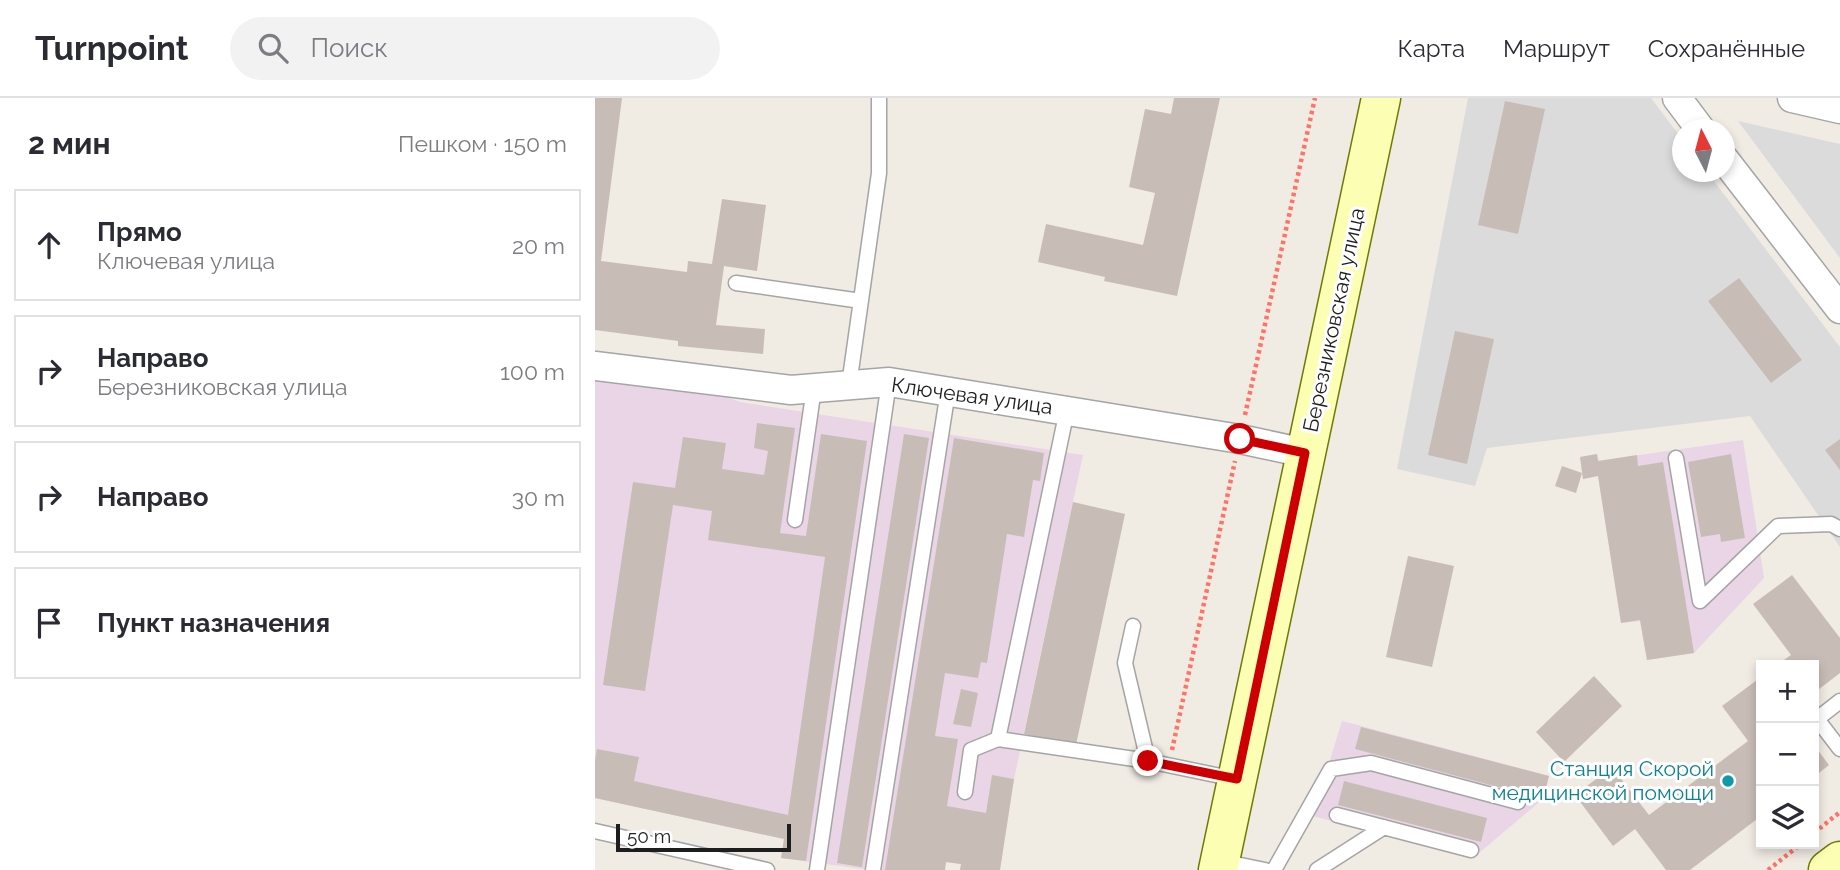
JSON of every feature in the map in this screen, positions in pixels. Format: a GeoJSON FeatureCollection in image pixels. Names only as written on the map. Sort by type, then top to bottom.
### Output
{"type":"FeatureCollection","features":[{"type":"Feature","properties":{"kind":"main road","name":"Березниковская улица"},"geometry":{"type":"LineString","coordinates":[[1218,865],[1381,98]]}},
{"type":"Feature","properties":{"kind":"main road"},"geometry":{"type":"LineString","coordinates":[[1829,870],[1840,861]]}},
{"type":"Feature","properties":{"kind":"street"},"geometry":{"type":"LineString","coordinates":[[1677,98],[1693,119]]}},
{"type":"Feature","properties":{"kind":"street"},"geometry":{"type":"LineString","coordinates":[[1792,98],[1840,108]]}},
{"type":"Feature","properties":{"kind":"street"},"geometry":{"type":"LineString","coordinates":[[1735,173],[1840,309]]}},
{"type":"Feature","properties":{"kind":"street","name":"Ключевая улица"},"geometry":{"type":"LineString","coordinates":[[595,366],[791,390],[889,382],[1240,439],[1305,453]]}},
{"type":"Feature","properties":{"kind":"lane"},"geometry":{"type":"LineString","coordinates":[[849,385],[879,173],[879,98]]}},
{"type":"Feature","properties":{"kind":"lane"},"geometry":{"type":"LineString","coordinates":[[736,283],[861,301]]}},
{"type":"Feature","properties":{"kind":"lane"},"geometry":{"type":"LineString","coordinates":[[817,870],[889,382]]}},
{"type":"Feature","properties":{"kind":"lane"},"geometry":{"type":"LineString","coordinates":[[795,520],[814,388]]}},
{"type":"Feature","properties":{"kind":"lane"},"geometry":{"type":"LineString","coordinates":[[873,870],[948,391]]}},
{"type":"Feature","properties":{"kind":"lane"},"geometry":{"type":"LineString","coordinates":[[999,739],[1067,410]]}},
{"type":"Feature","properties":{"kind":"lane"},"geometry":{"type":"LineString","coordinates":[[1676,458],[1700,601],[1778,526],[1831,524],[1840,528]]}},
{"type":"Feature","properties":{"kind":"lane"},"geometry":{"type":"LineString","coordinates":[[1133,626],[1125,663],[1148,761]]}},
{"type":"Feature","properties":{"kind":"lane"},"geometry":{"type":"LineString","coordinates":[[1840,701],[1817,719],[1840,749]]}},
{"type":"Feature","properties":{"kind":"lane"},"geometry":{"type":"LineString","coordinates":[[965,792],[971,750],[999,739],[1148,761],[1237,779]]}},
{"type":"Feature","properties":{"kind":"lane"},"geometry":{"type":"LineString","coordinates":[[1275,870],[1331,769],[1371,764],[1518,802]]}},
{"type":"Feature","properties":{"kind":"lane"},"geometry":{"type":"LineString","coordinates":[[1336,815],[1471,850]]}},
{"type":"Feature","properties":{"kind":"lane"},"geometry":{"type":"LineString","coordinates":[[1317,870],[1384,827]]}},
{"type":"Feature","properties":{"kind":"lane"},"geometry":{"type":"LineString","coordinates":[[595,831],[767,870]]}},
{"type":"Feature","properties":{"kind":"lane"},"geometry":{"type":"LineString","coordinates":[[1218,865],[1265,870]]}},
{"type":"Feature","properties":{"kind":"path"},"geometry":{"type":"LineString","coordinates":[[1819,830],[1840,812]]}},
{"type":"Feature","properties":{"kind":"path"},"geometry":{"type":"LineString","coordinates":[[1768,870],[1795,849]]}},
{"type":"Feature","properties":{"kind":"shaded area"},"geometry":{"type":"Polygon","coordinates":[[[1468,98],[1651,98],[1672,126],[1672,182],[1715,182],[1840,347],[1840,547],[1750,416],[1487,448],[1475,486],[1397,469],[1468,98]]]}},
{"type":"Feature","properties":{"kind":"shaded area"},"geometry":{"type":"Polygon","coordinates":[[[1738,121],[1840,144],[1840,258],[1738,121]]]}},
{"type":"Feature","properties":{"kind":"shaded area"},"geometry":{"type":"Polygon","coordinates":[[[595,376],[704,389],[740,402],[1083,455],[1014,779],[1000,870],[960,870],[961,864],[946,862],[945,870],[871,870],[781,858],[784,839],[595,798],[595,376]]]}},
{"type":"Feature","properties":{"kind":"shaded area"},"geometry":{"type":"Polygon","coordinates":[[[1743,440],[1764,578],[1694,653],[1647,660],[1640,621],[1621,623],[1598,476],[1583,479],[1580,457],[1597,454],[1599,461],[1743,440]]]}},
{"type":"Feature","properties":{"kind":"shaded area"},"geometry":{"type":"Polygon","coordinates":[[[1342,721],[1549,776],[1543,799],[1473,858],[1313,816],[1342,721]]]}},
{"type":"Feature","properties":{"kind":"building"},"geometry":{"type":"Polygon","coordinates":[[[595,98],[622,98],[601,261],[687,272],[688,261],[712,264],[722,199],[766,205],[757,271],[724,266],[716,325],[765,329],[763,354],[678,346],[678,341],[595,330],[595,98]]]}},
{"type":"Feature","properties":{"kind":"building"},"geometry":{"type":"Polygon","coordinates":[[[1174,98],[1220,98],[1177,296],[1104,281],[1105,277],[1038,262],[1046,224],[1143,245],[1155,193],[1129,187],[1145,109],[1171,114],[1174,98]]]}},
{"type":"Feature","properties":{"kind":"building"},"geometry":{"type":"Polygon","coordinates":[[[1505,101],[1545,109],[1518,234],[1478,225],[1505,101]]]}},
{"type":"Feature","properties":{"kind":"building"},"geometry":{"type":"Polygon","coordinates":[[[1739,278],[1802,360],[1771,383],[1708,301],[1739,278]]]}},
{"type":"Feature","properties":{"kind":"building"},"geometry":{"type":"Polygon","coordinates":[[[1455,331],[1494,339],[1467,464],[1428,455],[1455,331]]]}},
{"type":"Feature","properties":{"kind":"building"},"geometry":{"type":"Polygon","coordinates":[[[757,423],[795,428],[780,533],[806,536],[821,434],[867,441],[806,861],[781,858],[784,839],[595,798],[597,749],[639,757],[634,781],[788,815],[825,557],[708,540],[712,511],[673,505],[645,691],[603,685],[633,482],[675,488],[683,437],[726,443],[722,469],[764,475],[768,451],[754,448],[757,423]]]}},
{"type":"Feature","properties":{"kind":"building"},"geometry":{"type":"Polygon","coordinates":[[[904,434],[929,438],[862,867],[837,863],[904,434]]]}},
{"type":"Feature","properties":{"kind":"building"},"geometry":{"type":"Polygon","coordinates":[[[954,438],[1044,453],[1040,481],[1033,480],[1024,537],[1007,534],[987,663],[981,662],[978,678],[945,673],[935,736],[958,739],[947,806],[986,813],[992,775],[1014,779],[1000,870],[960,870],[961,864],[946,862],[945,870],[885,870],[954,438]]]}},
{"type":"Feature","properties":{"kind":"building"},"geometry":{"type":"Polygon","coordinates":[[[1840,439],[1840,470],[1825,450],[1840,439]]]}},
{"type":"Feature","properties":{"kind":"building"},"geometry":{"type":"Polygon","coordinates":[[[1597,454],[1598,461],[1637,455],[1638,466],[1663,462],[1694,653],[1647,660],[1640,620],[1621,623],[1598,476],[1583,479],[1580,457],[1597,454]]]}},
{"type":"Feature","properties":{"kind":"building"},"geometry":{"type":"Polygon","coordinates":[[[1731,454],[1745,538],[1721,542],[1720,534],[1701,537],[1688,462],[1731,454]]]}},
{"type":"Feature","properties":{"kind":"building"},"geometry":{"type":"Polygon","coordinates":[[[1562,466],[1582,473],[1576,493],[1555,486],[1562,466]]]}},
{"type":"Feature","properties":{"kind":"building"},"geometry":{"type":"Polygon","coordinates":[[[1073,502],[1125,514],[1076,745],[1024,734],[1073,502]]]}},
{"type":"Feature","properties":{"kind":"building"},"geometry":{"type":"Polygon","coordinates":[[[1408,556],[1454,566],[1432,667],[1386,657],[1408,556]]]}},
{"type":"Feature","properties":{"kind":"building"},"geometry":{"type":"Polygon","coordinates":[[[1792,575],[1840,638],[1840,673],[1819,689],[1819,660],[1784,660],[1791,655],[1753,604],[1792,575]]]}},
{"type":"Feature","properties":{"kind":"building"},"geometry":{"type":"Polygon","coordinates":[[[1594,676],[1622,706],[1564,762],[1536,732],[1594,676]]]}},
{"type":"Feature","properties":{"kind":"building","name":"Станция Скорой медицинской помощи"},"geometry":{"type":"Polygon","coordinates":[[[1756,681],[1756,820],[1690,870],[1666,870],[1635,829],[1613,846],[1575,795],[1612,767],[1649,815],[1748,741],[1722,706],[1756,681]]]}},
{"type":"Feature","properties":{"kind":"building"},"geometry":{"type":"Polygon","coordinates":[[[961,689],[978,693],[971,727],[953,724],[961,689]]]}},
{"type":"Feature","properties":{"kind":"building"},"geometry":{"type":"Polygon","coordinates":[[[1361,727],[1549,776],[1543,799],[1355,749],[1361,727]]]}},
{"type":"Feature","properties":{"kind":"building"},"geometry":{"type":"Polygon","coordinates":[[[1819,752],[1829,765],[1819,773],[1819,752]]]}},
{"type":"Feature","properties":{"kind":"building"},"geometry":{"type":"Polygon","coordinates":[[[1344,781],[1487,818],[1481,842],[1338,805],[1344,781]]]}},
{"type":"Feature","properties":{"kind":"place","name":"Станция Скорой медицинской помощи"},"geometry":{"type":"Point","coordinates":[1728,781]}},
{"type":"Feature","properties":{"kind":"route"},"geometry":{"type":"LineString","coordinates":[[1148,761],[1237,779],[1305,453],[1240,439]]}}]}
